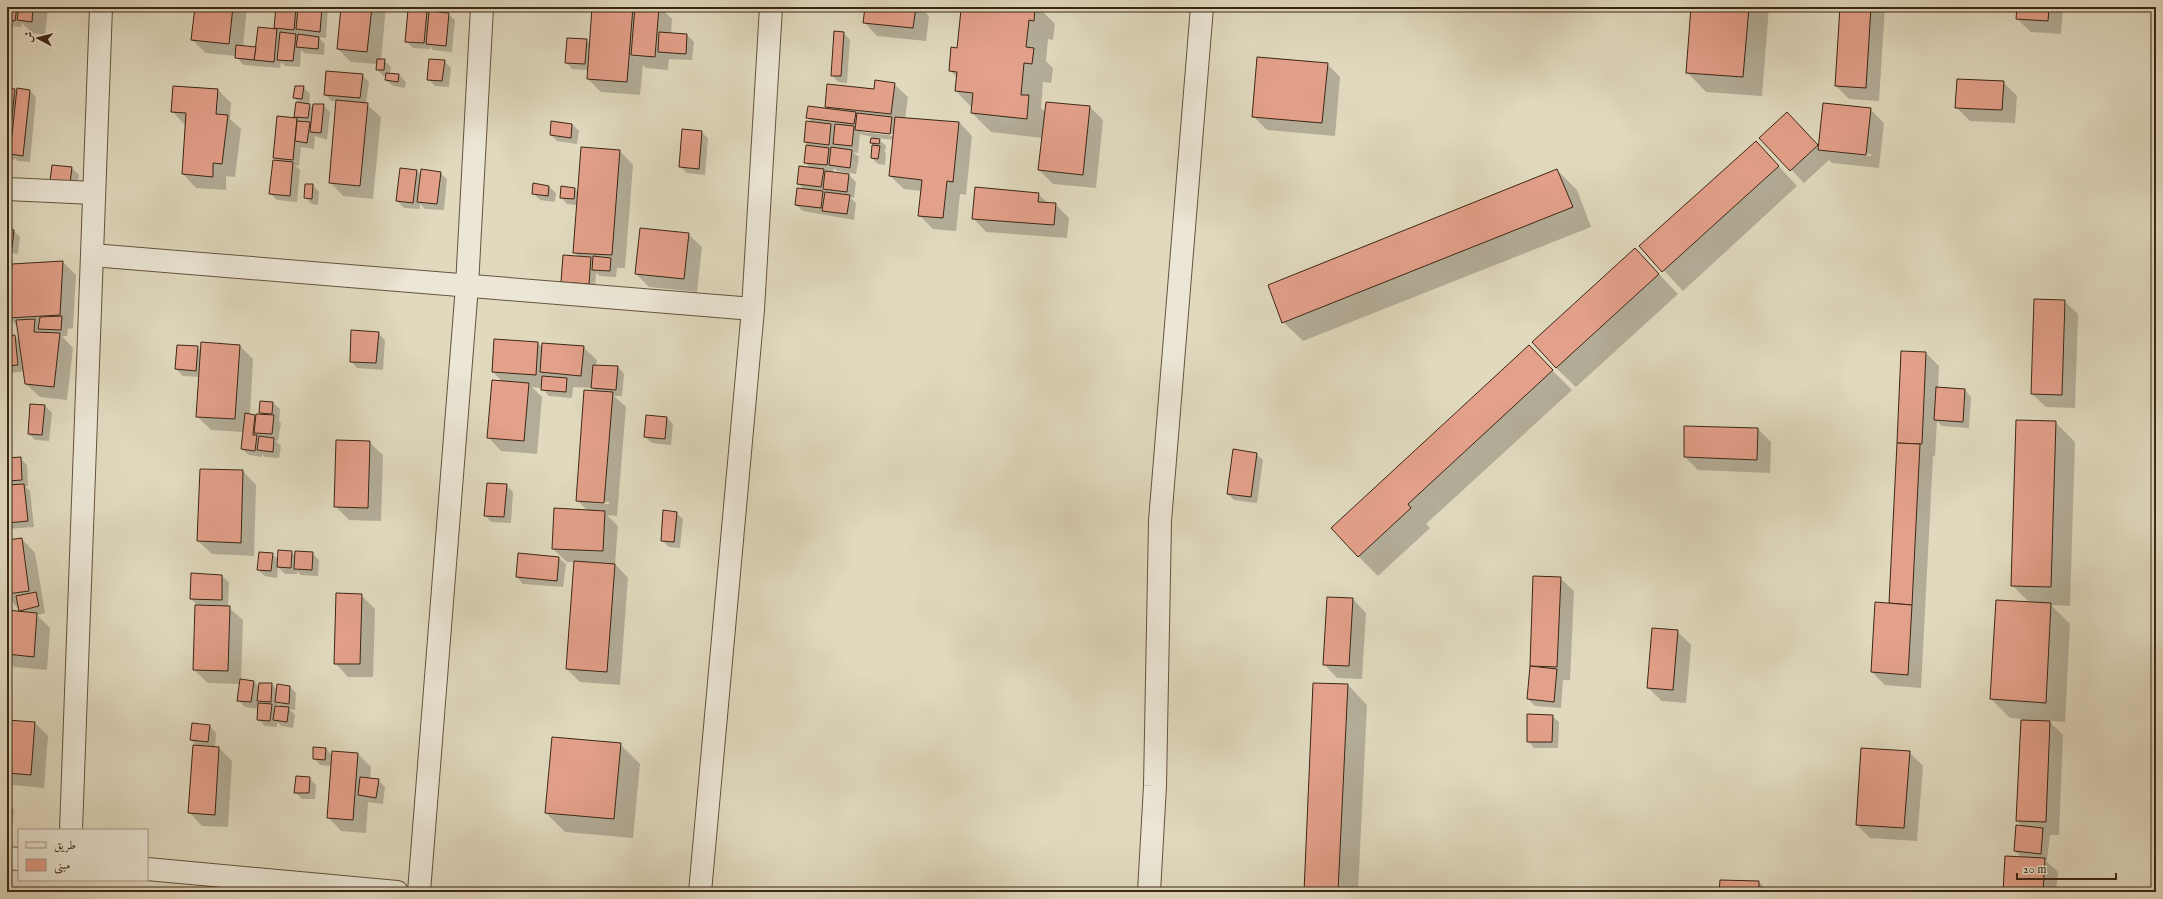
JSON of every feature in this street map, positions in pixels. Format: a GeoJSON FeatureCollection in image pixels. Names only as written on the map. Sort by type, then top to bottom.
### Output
{"type":"FeatureCollection","features":[{"type":"Feature","properties":{"kind":"street"},"geometry":{"type":"LineString","coordinates":[[71,829],[101,7]]}},
{"type":"Feature","properties":{"kind":"street"},"geometry":{"type":"LineString","coordinates":[[419,892],[467,286],[482,7]]}},
{"type":"Feature","properties":{"kind":"street"},"geometry":{"type":"LineString","coordinates":[[700,892],[753,309],[771,7]]}},
{"type":"Feature","properties":{"kind":"street"},"geometry":{"type":"LineString","coordinates":[[1149,892],[1155,786],[1160,521],[1202,7]]}},
{"type":"Feature","properties":{"kind":"street"},"geometry":{"type":"LineString","coordinates":[[7,189],[94,193]]}},
{"type":"Feature","properties":{"kind":"street"},"geometry":{"type":"LineString","coordinates":[[92,255],[753,309]]}},
{"type":"Feature","properties":{"kind":"street"},"geometry":{"type":"LineString","coordinates":[[7,858],[18,859]]}},
{"type":"Feature","properties":{"kind":"street"},"geometry":{"type":"LineString","coordinates":[[148,869],[301,888],[397,892]]}},
{"type":"Feature","properties":{"kind":"building"},"geometry":{"type":"Polygon","coordinates":[[[7,7],[17,7],[15,21],[7,20],[7,7]]]}},
{"type":"Feature","properties":{"kind":"building"},"geometry":{"type":"Polygon","coordinates":[[[19,7],[33,7],[32,22],[17,20],[19,7]]]}},
{"type":"Feature","properties":{"kind":"building"},"geometry":{"type":"Polygon","coordinates":[[[195,7],[233,7],[229,44],[191,40],[195,7]]]}},
{"type":"Feature","properties":{"kind":"building"},"geometry":{"type":"Polygon","coordinates":[[[276,7],[296,7],[294,30],[274,28],[276,7]]]}},
{"type":"Feature","properties":{"kind":"building"},"geometry":{"type":"Polygon","coordinates":[[[298,7],[322,7],[320,32],[296,29],[298,7]]]}},
{"type":"Feature","properties":{"kind":"building"},"geometry":{"type":"Polygon","coordinates":[[[341,7],[372,7],[367,52],[337,49],[341,7]]]}},
{"type":"Feature","properties":{"kind":"building"},"geometry":{"type":"Polygon","coordinates":[[[592,7],[633,7],[627,82],[587,79],[592,7]]]}},
{"type":"Feature","properties":{"kind":"building"},"geometry":{"type":"Polygon","coordinates":[[[635,7],[659,7],[655,57],[631,55],[635,7]]]}},
{"type":"Feature","properties":{"kind":"building"},"geometry":{"type":"Polygon","coordinates":[[[865,7],[916,7],[913,28],[863,23],[865,7]]]}},
{"type":"Feature","properties":{"kind":"building"},"geometry":{"type":"Polygon","coordinates":[[[967,7],[1035,7],[1034,21],[1029,20],[1026,47],[1034,48],[1032,64],[1024,63],[1021,95],[1029,95],[1027,119],[971,113],[973,93],[955,91],[957,72],[949,71],[951,47],[957,48],[961,10],[966,11],[967,7]]]}},
{"type":"Feature","properties":{"kind":"building"},"geometry":{"type":"Polygon","coordinates":[[[1691,7],[1749,7],[1743,77],[1686,73],[1691,7]]]}},
{"type":"Feature","properties":{"kind":"building"},"geometry":{"type":"Polygon","coordinates":[[[1840,7],[1871,7],[1866,88],[1835,86],[1840,7]]]}},
{"type":"Feature","properties":{"kind":"building"},"geometry":{"type":"Polygon","coordinates":[[[2017,7],[2049,7],[2048,21],[2016,19],[2017,7]]]}},
{"type":"Feature","properties":{"kind":"building"},"geometry":{"type":"Polygon","coordinates":[[[408,10],[427,11],[424,43],[405,42],[408,10]]]}},
{"type":"Feature","properties":{"kind":"building"},"geometry":{"type":"Polygon","coordinates":[[[429,11],[449,13],[446,46],[426,44],[429,11]]]}},
{"type":"Feature","properties":{"kind":"building"},"geometry":{"type":"Polygon","coordinates":[[[258,27],[277,29],[274,62],[254,60],[258,27]]]}},
{"type":"Feature","properties":{"kind":"building"},"geometry":{"type":"Polygon","coordinates":[[[834,31],[844,32],[841,76],[831,76],[834,31]]]}},
{"type":"Feature","properties":{"kind":"building"},"geometry":{"type":"Polygon","coordinates":[[[280,32],[296,34],[293,61],[277,60],[280,32]]]}},
{"type":"Feature","properties":{"kind":"building"},"geometry":{"type":"Polygon","coordinates":[[[659,32],[687,34],[686,54],[658,52],[659,32]]]}},
{"type":"Feature","properties":{"kind":"building"},"geometry":{"type":"Polygon","coordinates":[[[298,34],[319,37],[318,49],[296,47],[298,34]]]}},
{"type":"Feature","properties":{"kind":"building"},"geometry":{"type":"Polygon","coordinates":[[[567,38],[587,39],[585,64],[565,63],[567,38]]]}},
{"type":"Feature","properties":{"kind":"building"},"geometry":{"type":"Polygon","coordinates":[[[236,45],[256,47],[254,60],[235,58],[236,45]]]}},
{"type":"Feature","properties":{"kind":"building"},"geometry":{"type":"Polygon","coordinates":[[[1257,57],[1328,63],[1322,123],[1252,117],[1257,57]]]}},
{"type":"Feature","properties":{"kind":"building"},"geometry":{"type":"Polygon","coordinates":[[[377,59],[385,59],[384,70],[376,70],[377,59]]]}},
{"type":"Feature","properties":{"kind":"building"},"geometry":{"type":"Polygon","coordinates":[[[429,59],[445,60],[442,81],[427,80],[429,59]]]}},
{"type":"Feature","properties":{"kind":"building"},"geometry":{"type":"Polygon","coordinates":[[[326,71],[363,74],[360,98],[324,95],[326,71]]]}},
{"type":"Feature","properties":{"kind":"building"},"geometry":{"type":"Polygon","coordinates":[[[386,73],[399,74],[398,82],[385,80],[386,73]]]}},
{"type":"Feature","properties":{"kind":"building"},"geometry":{"type":"Polygon","coordinates":[[[1957,79],[2004,81],[2002,110],[1955,108],[1957,79]]]}},
{"type":"Feature","properties":{"kind":"building"},"geometry":{"type":"Polygon","coordinates":[[[875,80],[895,83],[891,114],[825,107],[827,84],[874,89],[875,80]]]}},
{"type":"Feature","properties":{"kind":"building"},"geometry":{"type":"Polygon","coordinates":[[[173,86],[218,89],[216,114],[228,115],[222,164],[213,163],[213,177],[182,174],[186,113],[171,112],[173,86]]]}},
{"type":"Feature","properties":{"kind":"building"},"geometry":{"type":"Polygon","coordinates":[[[295,86],[304,86],[302,99],[293,98],[295,86]]]}},
{"type":"Feature","properties":{"kind":"building"},"geometry":{"type":"Polygon","coordinates":[[[7,88],[15,89],[8,154],[7,154],[7,88]]]}},
{"type":"Feature","properties":{"kind":"building"},"geometry":{"type":"Polygon","coordinates":[[[17,88],[30,90],[23,156],[10,154],[17,88]]]}},
{"type":"Feature","properties":{"kind":"building"},"geometry":{"type":"Polygon","coordinates":[[[336,100],[368,103],[360,186],[329,183],[336,100]]]}},
{"type":"Feature","properties":{"kind":"building"},"geometry":{"type":"Polygon","coordinates":[[[296,102],[310,104],[308,118],[294,117],[296,102]]]}},
{"type":"Feature","properties":{"kind":"building"},"geometry":{"type":"Polygon","coordinates":[[[1046,102],[1090,106],[1083,175],[1038,170],[1046,102]]]}},
{"type":"Feature","properties":{"kind":"building"},"geometry":{"type":"Polygon","coordinates":[[[1823,103],[1871,108],[1866,155],[1818,150],[1823,103]]]}},
{"type":"Feature","properties":{"kind":"building"},"geometry":{"type":"Polygon","coordinates":[[[313,104],[324,104],[321,133],[310,132],[313,104]]]}},
{"type":"Feature","properties":{"kind":"building"},"geometry":{"type":"Polygon","coordinates":[[[808,106],[856,112],[854,124],[806,118],[808,106]]]}},
{"type":"Feature","properties":{"kind":"building"},"geometry":{"type":"Polygon","coordinates":[[[1787,112],[1818,145],[1790,171],[1759,138],[1787,112]]]}},
{"type":"Feature","properties":{"kind":"building"},"geometry":{"type":"Polygon","coordinates":[[[857,113],[892,117],[890,134],[855,130],[857,113]]]}},
{"type":"Feature","properties":{"kind":"building"},"geometry":{"type":"Polygon","coordinates":[[[277,116],[297,118],[293,160],[273,158],[277,116]]]}},
{"type":"Feature","properties":{"kind":"building"},"geometry":{"type":"Polygon","coordinates":[[[895,117],[959,122],[953,182],[947,181],[943,218],[918,216],[922,180],[889,176],[895,117]]]}},
{"type":"Feature","properties":{"kind":"building"},"geometry":{"type":"Polygon","coordinates":[[[297,121],[310,122],[307,143],[295,141],[297,121]]]}},
{"type":"Feature","properties":{"kind":"building"},"geometry":{"type":"Polygon","coordinates":[[[551,121],[572,124],[571,138],[550,135],[551,121]]]}},
{"type":"Feature","properties":{"kind":"building"},"geometry":{"type":"Polygon","coordinates":[[[806,121],[831,124],[829,145],[804,142],[806,121]]]}},
{"type":"Feature","properties":{"kind":"building"},"geometry":{"type":"Polygon","coordinates":[[[835,124],[854,126],[852,146],[833,144],[835,124]]]}},
{"type":"Feature","properties":{"kind":"building"},"geometry":{"type":"Polygon","coordinates":[[[682,129],[702,131],[699,169],[679,167],[682,129]]]}},
{"type":"Feature","properties":{"kind":"building"},"geometry":{"type":"Polygon","coordinates":[[[871,138],[880,139],[879,144],[870,143],[871,138]]]}},
{"type":"Feature","properties":{"kind":"building"},"geometry":{"type":"Polygon","coordinates":[[[1756,141],[1779,166],[1662,272],[1639,246],[1756,141]]]}},
{"type":"Feature","properties":{"kind":"building"},"geometry":{"type":"Polygon","coordinates":[[[806,145],[829,148],[827,165],[804,163],[806,145]]]}},
{"type":"Feature","properties":{"kind":"building"},"geometry":{"type":"Polygon","coordinates":[[[872,145],[880,146],[878,159],[871,158],[872,145]]]}},
{"type":"Feature","properties":{"kind":"building"},"geometry":{"type":"Polygon","coordinates":[[[581,147],[620,150],[612,255],[573,253],[581,147]]]}},
{"type":"Feature","properties":{"kind":"building"},"geometry":{"type":"Polygon","coordinates":[[[831,147],[852,150],[850,168],[829,165],[831,147]]]}},
{"type":"Feature","properties":{"kind":"building"},"geometry":{"type":"Polygon","coordinates":[[[273,160],[293,162],[290,196],[269,194],[273,160]]]}},
{"type":"Feature","properties":{"kind":"building"},"geometry":{"type":"Polygon","coordinates":[[[52,165],[72,167],[70,183],[50,181],[52,165]]]}},
{"type":"Feature","properties":{"kind":"building"},"geometry":{"type":"Polygon","coordinates":[[[799,166],[824,169],[821,187],[797,184],[799,166]]]}},
{"type":"Feature","properties":{"kind":"building"},"geometry":{"type":"Polygon","coordinates":[[[400,168],[417,170],[413,203],[396,201],[400,168]]]}},
{"type":"Feature","properties":{"kind":"building"},"geometry":{"type":"Polygon","coordinates":[[[421,169],[441,172],[437,204],[417,202],[421,169]]]}},
{"type":"Feature","properties":{"kind":"building"},"geometry":{"type":"Polygon","coordinates":[[[1557,169],[1573,207],[1282,323],[1268,285],[1557,169]]]}},
{"type":"Feature","properties":{"kind":"building"},"geometry":{"type":"Polygon","coordinates":[[[825,171],[849,174],[847,192],[823,189],[825,171]]]}},
{"type":"Feature","properties":{"kind":"building"},"geometry":{"type":"Polygon","coordinates":[[[533,183],[549,186],[548,196],[532,194],[533,183]]]}},
{"type":"Feature","properties":{"kind":"building"},"geometry":{"type":"Polygon","coordinates":[[[305,184],[313,184],[312,199],[304,198],[305,184]]]}},
{"type":"Feature","properties":{"kind":"building"},"geometry":{"type":"Polygon","coordinates":[[[561,186],[575,188],[574,199],[560,198],[561,186]]]}},
{"type":"Feature","properties":{"kind":"building"},"geometry":{"type":"Polygon","coordinates":[[[975,187],[1039,193],[1038,202],[1056,203],[1054,225],[972,219],[975,187]]]}},
{"type":"Feature","properties":{"kind":"building"},"geometry":{"type":"Polygon","coordinates":[[[797,188],[823,191],[821,208],[795,205],[797,188]]]}},
{"type":"Feature","properties":{"kind":"building"},"geometry":{"type":"Polygon","coordinates":[[[825,192],[850,195],[847,214],[822,211],[825,192]]]}},
{"type":"Feature","properties":{"kind":"building"},"geometry":{"type":"Polygon","coordinates":[[[640,228],[689,233],[684,279],[635,274],[640,228]]]}},
{"type":"Feature","properties":{"kind":"building"},"geometry":{"type":"Polygon","coordinates":[[[7,229],[14,230],[12,248],[7,248],[7,229]]]}},
{"type":"Feature","properties":{"kind":"building"},"geometry":{"type":"Polygon","coordinates":[[[1635,248],[1659,274],[1556,368],[1532,342],[1635,248]]]}},
{"type":"Feature","properties":{"kind":"building"},"geometry":{"type":"Polygon","coordinates":[[[563,255],[591,257],[589,284],[561,282],[563,255]]]}},
{"type":"Feature","properties":{"kind":"building"},"geometry":{"type":"Polygon","coordinates":[[[593,256],[611,258],[610,271],[592,270],[593,256]]]}},
{"type":"Feature","properties":{"kind":"building"},"geometry":{"type":"Polygon","coordinates":[[[63,261],[60,315],[8,318],[12,264],[63,261]]]}},
{"type":"Feature","properties":{"kind":"building"},"geometry":{"type":"Polygon","coordinates":[[[2034,299],[2065,300],[2062,395],[2031,394],[2034,299]]]}},
{"type":"Feature","properties":{"kind":"building"},"geometry":{"type":"Polygon","coordinates":[[[62,316],[61,330],[38,329],[40,317],[62,316]]]}},
{"type":"Feature","properties":{"kind":"building"},"geometry":{"type":"Polygon","coordinates":[[[35,319],[34,332],[60,333],[54,387],[25,384],[16,320],[35,319]]]}},
{"type":"Feature","properties":{"kind":"building"},"geometry":{"type":"Polygon","coordinates":[[[351,330],[379,332],[376,363],[350,362],[351,330]]]}},
{"type":"Feature","properties":{"kind":"building"},"geometry":{"type":"Polygon","coordinates":[[[15,335],[18,365],[7,366],[7,336],[15,335]]]}},
{"type":"Feature","properties":{"kind":"building"},"geometry":{"type":"Polygon","coordinates":[[[494,339],[538,342],[536,375],[492,372],[494,339]]]}},
{"type":"Feature","properties":{"kind":"building"},"geometry":{"type":"Polygon","coordinates":[[[201,342],[240,345],[235,419],[196,417],[201,342]]]}},
{"type":"Feature","properties":{"kind":"building"},"geometry":{"type":"Polygon","coordinates":[[[542,343],[584,346],[581,376],[540,372],[542,343]]]}},
{"type":"Feature","properties":{"kind":"building"},"geometry":{"type":"Polygon","coordinates":[[[177,345],[198,346],[196,371],[175,369],[177,345]]]}},
{"type":"Feature","properties":{"kind":"building"},"geometry":{"type":"Polygon","coordinates":[[[1529,345],[1553,370],[1408,504],[1411,508],[1358,557],[1331,528],[1529,345]]]}},
{"type":"Feature","properties":{"kind":"building"},"geometry":{"type":"Polygon","coordinates":[[[1901,351],[1926,352],[1922,444],[1897,443],[1901,351]]]}},
{"type":"Feature","properties":{"kind":"building"},"geometry":{"type":"Polygon","coordinates":[[[593,365],[618,366],[616,390],[591,388],[593,365]]]}},
{"type":"Feature","properties":{"kind":"building"},"geometry":{"type":"Polygon","coordinates":[[[542,376],[567,378],[566,392],[541,390],[542,376]]]}},
{"type":"Feature","properties":{"kind":"building"},"geometry":{"type":"Polygon","coordinates":[[[492,380],[529,383],[524,441],[487,438],[492,380]]]}},
{"type":"Feature","properties":{"kind":"building"},"geometry":{"type":"Polygon","coordinates":[[[1936,387],[1965,389],[1963,422],[1934,420],[1936,387]]]}},
{"type":"Feature","properties":{"kind":"building"},"geometry":{"type":"Polygon","coordinates":[[[584,390],[613,392],[604,503],[576,501],[584,390]]]}},
{"type":"Feature","properties":{"kind":"building"},"geometry":{"type":"Polygon","coordinates":[[[260,401],[273,402],[272,414],[259,413],[260,401]]]}},
{"type":"Feature","properties":{"kind":"building"},"geometry":{"type":"Polygon","coordinates":[[[30,404],[45,405],[42,435],[28,434],[30,404]]]}},
{"type":"Feature","properties":{"kind":"building"},"geometry":{"type":"Polygon","coordinates":[[[245,413],[255,415],[253,435],[257,435],[255,451],[241,449],[245,413]]]}},
{"type":"Feature","properties":{"kind":"building"},"geometry":{"type":"Polygon","coordinates":[[[256,414],[274,415],[272,434],[254,433],[256,414]]]}},
{"type":"Feature","properties":{"kind":"building"},"geometry":{"type":"Polygon","coordinates":[[[646,415],[667,417],[665,439],[644,437],[646,415]]]}},
{"type":"Feature","properties":{"kind":"building"},"geometry":{"type":"Polygon","coordinates":[[[2016,420],[2056,421],[2051,587],[2011,586],[2016,420]]]}},
{"type":"Feature","properties":{"kind":"building"},"geometry":{"type":"Polygon","coordinates":[[[1684,426],[1758,428],[1757,460],[1684,457],[1684,426]]]}},
{"type":"Feature","properties":{"kind":"building"},"geometry":{"type":"Polygon","coordinates":[[[259,436],[274,438],[273,452],[257,450],[259,436]]]}},
{"type":"Feature","properties":{"kind":"building"},"geometry":{"type":"Polygon","coordinates":[[[336,440],[370,441],[368,508],[334,507],[336,440]]]}},
{"type":"Feature","properties":{"kind":"building"},"geometry":{"type":"Polygon","coordinates":[[[1897,443],[1920,444],[1912,605],[1889,603],[1897,443]]]}},
{"type":"Feature","properties":{"kind":"building"},"geometry":{"type":"Polygon","coordinates":[[[1233,449],[1257,453],[1251,497],[1227,494],[1233,449]]]}},
{"type":"Feature","properties":{"kind":"building"},"geometry":{"type":"Polygon","coordinates":[[[21,457],[22,480],[7,481],[7,458],[21,457]]]}},
{"type":"Feature","properties":{"kind":"building"},"geometry":{"type":"Polygon","coordinates":[[[200,469],[243,470],[241,543],[197,541],[200,469]]]}},
{"type":"Feature","properties":{"kind":"building"},"geometry":{"type":"Polygon","coordinates":[[[487,483],[507,484],[504,517],[484,516],[487,483]]]}},
{"type":"Feature","properties":{"kind":"building"},"geometry":{"type":"Polygon","coordinates":[[[24,484],[28,521],[7,523],[7,485],[24,484]]]}},
{"type":"Feature","properties":{"kind":"building"},"geometry":{"type":"Polygon","coordinates":[[[554,508],[605,511],[603,551],[552,549],[554,508]]]}},
{"type":"Feature","properties":{"kind":"building"},"geometry":{"type":"Polygon","coordinates":[[[663,510],[677,512],[674,542],[661,541],[663,510]]]}},
{"type":"Feature","properties":{"kind":"building"},"geometry":{"type":"Polygon","coordinates":[[[22,538],[29,591],[7,594],[7,540],[22,538]]]}},
{"type":"Feature","properties":{"kind":"building"},"geometry":{"type":"Polygon","coordinates":[[[278,550],[292,551],[291,568],[277,567],[278,550]]]}},
{"type":"Feature","properties":{"kind":"building"},"geometry":{"type":"Polygon","coordinates":[[[295,551],[313,552],[312,570],[294,569],[295,551]]]}},
{"type":"Feature","properties":{"kind":"building"},"geometry":{"type":"Polygon","coordinates":[[[259,552],[273,553],[271,571],[257,570],[259,552]]]}},
{"type":"Feature","properties":{"kind":"building"},"geometry":{"type":"Polygon","coordinates":[[[518,553],[559,557],[557,581],[516,577],[518,553]]]}},
{"type":"Feature","properties":{"kind":"building"},"geometry":{"type":"Polygon","coordinates":[[[574,561],[615,564],[607,672],[566,669],[574,561]]]}},
{"type":"Feature","properties":{"kind":"building"},"geometry":{"type":"Polygon","coordinates":[[[191,573],[222,575],[222,600],[190,599],[191,573]]]}},
{"type":"Feature","properties":{"kind":"building"},"geometry":{"type":"Polygon","coordinates":[[[1533,576],[1561,577],[1557,667],[1530,666],[1533,576]]]}},
{"type":"Feature","properties":{"kind":"building"},"geometry":{"type":"Polygon","coordinates":[[[36,592],[39,606],[19,611],[16,596],[36,592]]]}},
{"type":"Feature","properties":{"kind":"building"},"geometry":{"type":"Polygon","coordinates":[[[336,593],[362,594],[360,664],[334,664],[336,593]]]}},
{"type":"Feature","properties":{"kind":"building"},"geometry":{"type":"Polygon","coordinates":[[[1327,597],[1353,598],[1349,666],[1323,665],[1327,597]]]}},
{"type":"Feature","properties":{"kind":"building"},"geometry":{"type":"Polygon","coordinates":[[[1996,600],[2051,603],[2046,703],[1990,699],[1996,600]]]}},
{"type":"Feature","properties":{"kind":"building"},"geometry":{"type":"Polygon","coordinates":[[[1875,602],[1912,605],[1908,675],[1871,672],[1875,602]]]}},
{"type":"Feature","properties":{"kind":"building"},"geometry":{"type":"Polygon","coordinates":[[[195,605],[230,606],[228,671],[193,670],[195,605]]]}},
{"type":"Feature","properties":{"kind":"building"},"geometry":{"type":"Polygon","coordinates":[[[7,610],[37,613],[34,657],[7,654],[7,610]]]}},
{"type":"Feature","properties":{"kind":"building"},"geometry":{"type":"Polygon","coordinates":[[[1652,628],[1678,630],[1673,690],[1647,688],[1652,628]]]}},
{"type":"Feature","properties":{"kind":"building"},"geometry":{"type":"Polygon","coordinates":[[[1530,666],[1557,669],[1554,702],[1527,699],[1530,666]]]}},
{"type":"Feature","properties":{"kind":"building"},"geometry":{"type":"Polygon","coordinates":[[[240,679],[254,681],[251,702],[237,701],[240,679]]]}},
{"type":"Feature","properties":{"kind":"building"},"geometry":{"type":"Polygon","coordinates":[[[259,683],[272,683],[271,702],[257,701],[259,683]]]}},
{"type":"Feature","properties":{"kind":"building"},"geometry":{"type":"Polygon","coordinates":[[[1313,683],[1348,684],[1338,892],[1304,892],[1313,683]]]}},
{"type":"Feature","properties":{"kind":"building"},"geometry":{"type":"Polygon","coordinates":[[[277,684],[290,686],[289,704],[275,702],[277,684]]]}},
{"type":"Feature","properties":{"kind":"building"},"geometry":{"type":"Polygon","coordinates":[[[258,703],[272,704],[270,721],[257,720],[258,703]]]}},
{"type":"Feature","properties":{"kind":"building"},"geometry":{"type":"Polygon","coordinates":[[[275,706],[289,707],[287,722],[273,720],[275,706]]]}},
{"type":"Feature","properties":{"kind":"building"},"geometry":{"type":"Polygon","coordinates":[[[1527,714],[1553,715],[1552,742],[1527,742],[1527,714]]]}},
{"type":"Feature","properties":{"kind":"building"},"geometry":{"type":"Polygon","coordinates":[[[7,720],[35,722],[31,775],[7,773],[7,720]]]}},
{"type":"Feature","properties":{"kind":"building"},"geometry":{"type":"Polygon","coordinates":[[[2021,720],[2050,721],[2046,822],[2016,821],[2021,720]]]}},
{"type":"Feature","properties":{"kind":"building"},"geometry":{"type":"Polygon","coordinates":[[[192,723],[210,725],[208,742],[190,740],[192,723]]]}},
{"type":"Feature","properties":{"kind":"building"},"geometry":{"type":"Polygon","coordinates":[[[552,737],[621,743],[614,819],[545,813],[552,737]]]}},
{"type":"Feature","properties":{"kind":"building"},"geometry":{"type":"Polygon","coordinates":[[[193,745],[219,747],[215,815],[188,813],[193,745]]]}},
{"type":"Feature","properties":{"kind":"building"},"geometry":{"type":"Polygon","coordinates":[[[313,747],[326,748],[325,760],[313,759],[313,747]]]}},
{"type":"Feature","properties":{"kind":"building"},"geometry":{"type":"Polygon","coordinates":[[[1861,748],[1910,751],[1904,828],[1856,825],[1861,748]]]}},
{"type":"Feature","properties":{"kind":"building"},"geometry":{"type":"Polygon","coordinates":[[[332,751],[358,753],[353,820],[327,818],[332,751]]]}},
{"type":"Feature","properties":{"kind":"building"},"geometry":{"type":"Polygon","coordinates":[[[296,776],[310,777],[309,793],[294,793],[296,776]]]}},
{"type":"Feature","properties":{"kind":"building"},"geometry":{"type":"Polygon","coordinates":[[[360,777],[379,779],[376,798],[358,795],[360,777]]]}},
{"type":"Feature","properties":{"kind":"building"},"geometry":{"type":"Polygon","coordinates":[[[2016,825],[2043,828],[2041,854],[2014,851],[2016,825]]]}},
{"type":"Feature","properties":{"kind":"building"},"geometry":{"type":"Polygon","coordinates":[[[2005,856],[2045,858],[2043,892],[2003,892],[2005,856]]]}},
{"type":"Feature","properties":{"kind":"building"},"geometry":{"type":"Polygon","coordinates":[[[1720,880],[1759,881],[1759,892],[1719,892],[1720,880]]]}}]}
